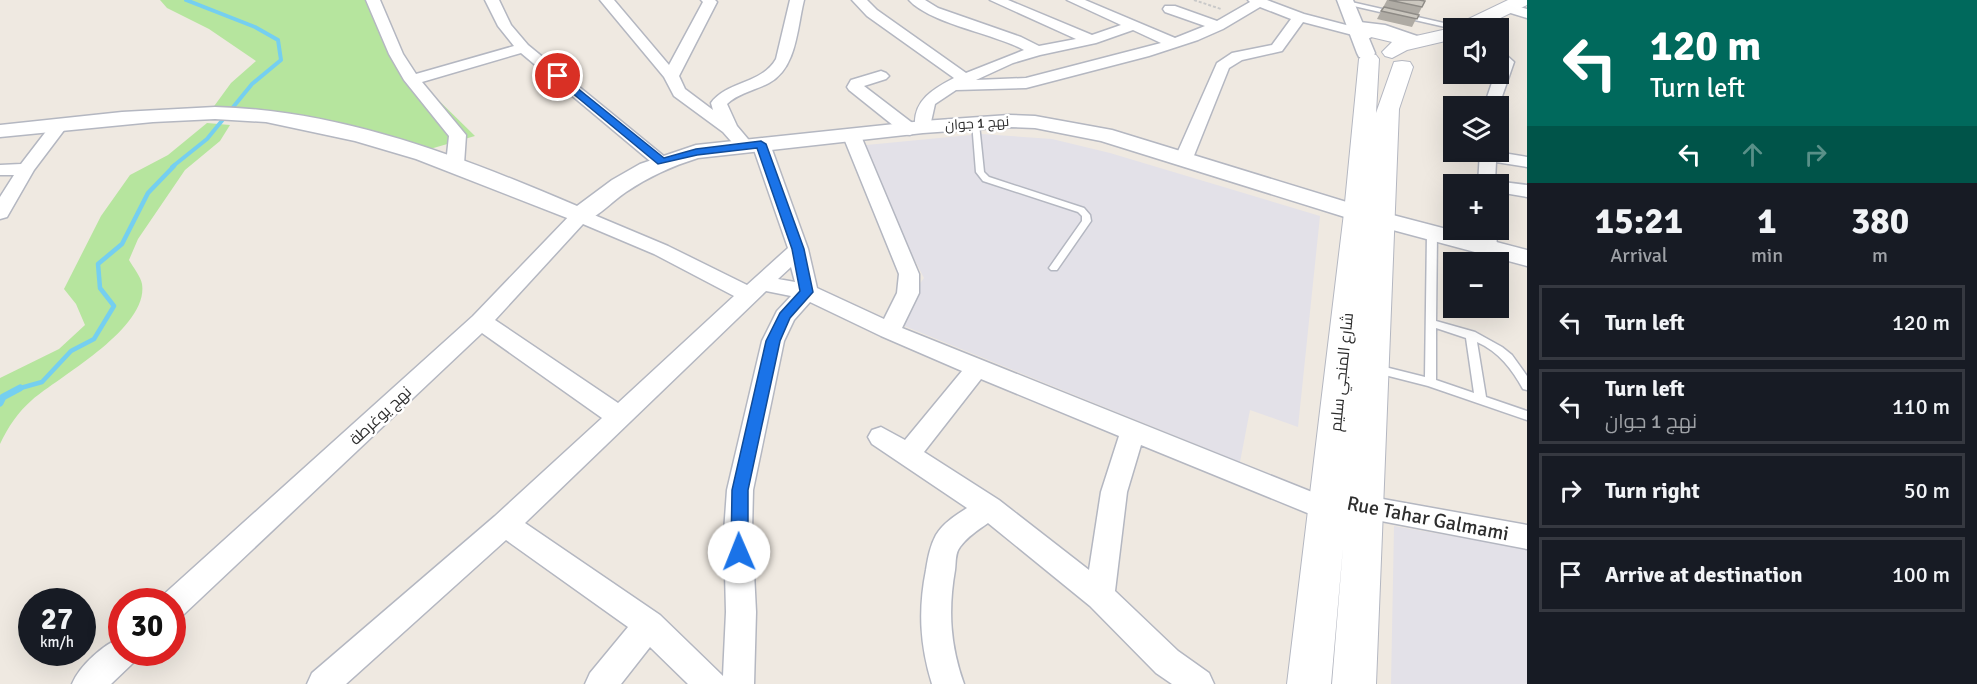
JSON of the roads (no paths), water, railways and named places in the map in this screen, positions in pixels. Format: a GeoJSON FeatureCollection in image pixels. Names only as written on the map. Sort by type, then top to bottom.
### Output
{"type":"FeatureCollection","features":[{"type":"Feature","properties":{"kind":"main road"},"geometry":{"type":"LineString","coordinates":[[1484,18],[1515,3]]}},
{"type":"Feature","properties":{"kind":"main road"},"geometry":{"type":"LineString","coordinates":[[1384,39],[1443,34]]}},
{"type":"Feature","properties":{"kind":"main road"},"geometry":{"type":"LineString","coordinates":[[1384,39],[1443,34]]}},
{"type":"Feature","properties":{"kind":"main road","name":"شارع المنجي سليم"},"geometry":{"type":"LineString","coordinates":[[1309,684],[1328,503],[1369,217],[1388,109],[1384,39]]}},
{"type":"Feature","properties":{"kind":"main road","name":"شارع المنجي سليم"},"geometry":{"type":"LineString","coordinates":[[1354,684],[1373,368],[1369,217]]}},
{"type":"Feature","properties":{"kind":"street"},"geometry":{"type":"LineString","coordinates":[[373,0],[391,45],[412,80],[458,135],[455,164]]}},
{"type":"Feature","properties":{"kind":"street"},"geometry":{"type":"LineString","coordinates":[[492,0],[505,26],[523,48],[662,162]]}},
{"type":"Feature","properties":{"kind":"street"},"geometry":{"type":"LineString","coordinates":[[607,0],[671,76],[673,84],[680,93],[745,140]]}},
{"type":"Feature","properties":{"kind":"street"},"geometry":{"type":"LineString","coordinates":[[738,684],[741,612],[738,532],[740,490],[773,341],[785,316],[807,292],[798,249],[745,140],[723,116],[719,103],[725,97],[765,79],[777,70],[783,59],[797,0]]}},
{"type":"Feature","properties":{"kind":"street"},"geometry":{"type":"LineString","coordinates":[[860,0],[872,13],[959,82],[1026,83],[1174,43],[1218,26],[1257,1],[1299,17],[1384,39]]}},
{"type":"Feature","properties":{"kind":"street"},"geometry":{"type":"LineString","coordinates":[[916,0],[933,11],[1016,40],[1037,51]]}},
{"type":"Feature","properties":{"kind":"street"},"geometry":{"type":"LineString","coordinates":[[997,0],[1091,40]]}},
{"type":"Feature","properties":{"kind":"street"},"geometry":{"type":"LineString","coordinates":[[1074,0],[1174,43]]}},
{"type":"Feature","properties":{"kind":"street"},"geometry":{"type":"LineString","coordinates":[[671,76],[710,1]]}},
{"type":"Feature","properties":{"kind":"street"},"geometry":{"type":"LineString","coordinates":[[1346,1],[1384,39]]}},
{"type":"Feature","properties":{"kind":"street"},"geometry":{"type":"LineString","coordinates":[[1515,3],[1527,14]]}},
{"type":"Feature","properties":{"kind":"street"},"geometry":{"type":"LineString","coordinates":[[1170,9],[1218,26]]}},
{"type":"Feature","properties":{"kind":"street"},"geometry":{"type":"LineString","coordinates":[[1184,158],[1222,66],[1237,56],[1277,48],[1299,17]]}},
{"type":"Feature","properties":{"kind":"street"},"geometry":{"type":"LineString","coordinates":[[881,76],[857,83],[855,87],[916,128],[927,103],[937,92],[1008,60],[1037,51],[1091,40],[1132,26]]}},
{"type":"Feature","properties":{"kind":"street"},"geometry":{"type":"LineString","coordinates":[[412,80],[523,48]]}},
{"type":"Feature","properties":{"kind":"street"},"geometry":{"type":"LineString","coordinates":[[0,131],[213,114],[244,114],[280,118],[367,136],[455,164],[580,216]]}},
{"type":"Feature","properties":{"kind":"street","name":"نهج 1 جوان"},"geometry":{"type":"LineString","coordinates":[[580,216],[603,195],[631,177],[662,162],[745,140],[852,136],[916,128],[1009,121],[1070,127],[1184,158],[1369,217],[1443,234]]}},
{"type":"Feature","properties":{"kind":"street"},"geometry":{"type":"LineString","coordinates":[[0,213],[26,169],[60,125]]}},
{"type":"Feature","properties":{"kind":"street"},"geometry":{"type":"LineString","coordinates":[[852,136],[909,274],[908,293],[889,331]]}},
{"type":"Feature","properties":{"kind":"street"},"geometry":{"type":"LineString","coordinates":[[1509,158],[1527,162]]}},
{"type":"Feature","properties":{"kind":"street"},"geometry":{"type":"LineString","coordinates":[[0,170],[26,169]]}},
{"type":"Feature","properties":{"kind":"street"},"geometry":{"type":"LineString","coordinates":[[1509,188],[1527,191]]}},
{"type":"Feature","properties":{"kind":"street","name":"Rue Tahar Galmami"},"geometry":{"type":"LineString","coordinates":[[580,216],[756,289],[807,292],[889,331],[977,368],[1133,431],[1328,503],[1527,537]]}},
{"type":"Feature","properties":{"kind":"street","name":"نهج يوغرطة"},"geometry":{"type":"LineString","coordinates":[[186,593],[481,321],[580,216]]}},
{"type":"Feature","properties":{"kind":"street","name":"نهج 1 جوان"},"geometry":{"type":"LineString","coordinates":[[1489,240],[1527,258]]}},
{"type":"Feature","properties":{"kind":"street"},"geometry":{"type":"LineString","coordinates":[[323,684],[505,524],[798,249]]}},
{"type":"Feature","properties":{"kind":"street"},"geometry":{"type":"LineString","coordinates":[[481,321],[618,416]]}},
{"type":"Feature","properties":{"kind":"street"},"geometry":{"type":"LineString","coordinates":[[908,455],[977,368]]}},
{"type":"Feature","properties":{"kind":"street"},"geometry":{"type":"LineString","coordinates":[[1100,596],[1114,492],[1133,431]]}},
{"type":"Feature","properties":{"kind":"street"},"geometry":{"type":"LineString","coordinates":[[881,437],[989,508],[1100,596],[1167,662],[1198,684]]}},
{"type":"Feature","properties":{"kind":"street"},"geometry":{"type":"LineString","coordinates":[[948,684],[938,657],[933,627],[945,545],[962,527],[989,508]]}},
{"type":"Feature","properties":{"kind":"street"},"geometry":{"type":"LineString","coordinates":[[505,524],[649,625],[710,684]]}},
{"type":"Feature","properties":{"kind":"street"},"geometry":{"type":"LineString","coordinates":[[601,684],[649,625]]}},
{"type":"Feature","properties":{"kind":"street"},"geometry":{"type":"LineString","coordinates":[[88,684],[108,665]]}},
{"type":"Feature","properties":{"kind":"lane"},"geometry":{"type":"LineString","coordinates":[[1346,1],[1384,39],[1443,34]]}},
{"type":"Feature","properties":{"kind":"lane"},"geometry":{"type":"LineString","coordinates":[[975,124],[980,172],[986,179],[1081,210],[1086,215],[1087,221],[1054,268]]}},
{"type":"Feature","properties":{"kind":"lane"},"geometry":{"type":"LineString","coordinates":[[1430,382],[1432,233]]}},
{"type":"Feature","properties":{"kind":"lane"},"geometry":{"type":"LineString","coordinates":[[1431,323],[1498,346],[1527,387]]}},
{"type":"Feature","properties":{"kind":"lane"},"geometry":{"type":"LineString","coordinates":[[1471,335],[1481,400]]}},
{"type":"Feature","properties":{"kind":"lane"},"geometry":{"type":"LineString","coordinates":[[1373,368],[1430,382],[1527,416]]}},
{"type":"Feature","properties":{"kind":"waterway"},"geometry":{"type":"LineString","coordinates":[[172,167],[207,139],[252,84],[281,60],[278,40],[255,27],[186,0]]}},
{"type":"Feature","properties":{"kind":"waterway"},"geometry":{"type":"LineString","coordinates":[[19,388],[42,382],[71,351],[94,339],[114,306],[100,288],[98,264],[122,244],[148,193],[174,166]]}},
{"type":"Feature","properties":{"kind":"waterway"},"geometry":{"type":"LineString","coordinates":[[0,403],[3,397],[19,388]]}}]}
